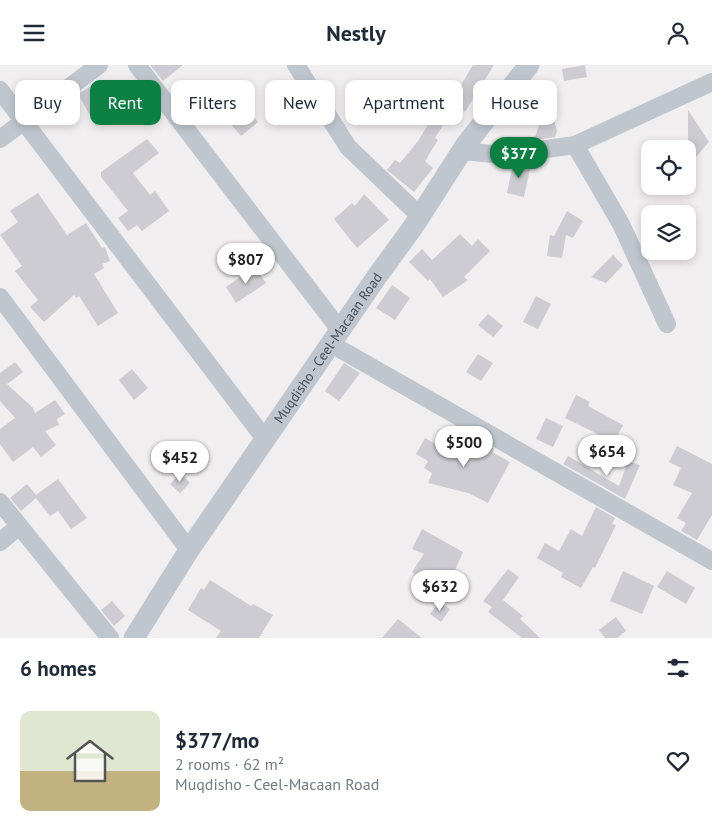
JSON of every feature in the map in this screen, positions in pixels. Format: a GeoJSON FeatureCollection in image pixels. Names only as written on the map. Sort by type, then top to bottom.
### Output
{"type":"FeatureCollection","features":[{"type":"Feature","properties":{"kind":"street"},"geometry":{"type":"LineString","coordinates":[[79,80],[99,65]]}},
{"type":"Feature","properties":{"kind":"street"},"geometry":{"type":"LineString","coordinates":[[137,65],[335,337],[712,561]]}},
{"type":"Feature","properties":{"kind":"street"},"geometry":{"type":"LineString","coordinates":[[296,65],[348,147],[420,216]]}},
{"type":"Feature","properties":{"kind":"street","name":"Muqdisho - Ceel-Macaan Road"},"geometry":{"type":"LineString","coordinates":[[134,638],[189,550],[420,216],[462,151],[529,65]]}},
{"type":"Feature","properties":{"kind":"street"},"geometry":{"type":"LineString","coordinates":[[462,151],[503,155],[575,145],[712,82]]}},
{"type":"Feature","properties":{"kind":"street"},"geometry":{"type":"LineString","coordinates":[[0,90],[15,109]]}},
{"type":"Feature","properties":{"kind":"street"},"geometry":{"type":"LineString","coordinates":[[0,139],[19,125]]}},
{"type":"Feature","properties":{"kind":"street"},"geometry":{"type":"LineString","coordinates":[[27,125],[265,439]]}},
{"type":"Feature","properties":{"kind":"street"},"geometry":{"type":"LineString","coordinates":[[575,145],[621,224],[668,324]]}},
{"type":"Feature","properties":{"kind":"street"},"geometry":{"type":"LineString","coordinates":[[0,297],[189,550]]}},
{"type":"Feature","properties":{"kind":"street"},"geometry":{"type":"LineString","coordinates":[[0,503],[110,638]]}},
{"type":"Feature","properties":{"kind":"street"},"geometry":{"type":"LineString","coordinates":[[0,542],[19,526]]}},
{"type":"Feature","properties":{"kind":"building"},"geometry":{"type":"Polygon","coordinates":[[[150,65],[183,65],[163,81],[150,65]]]}},
{"type":"Feature","properties":{"kind":"building"},"geometry":{"type":"Polygon","coordinates":[[[473,65],[494,65],[485,80],[473,80],[473,99],[465,112],[463,110],[463,82],[473,65]]]}},
{"type":"Feature","properties":{"kind":"building"},"geometry":{"type":"Polygon","coordinates":[[[585,65],[587,77],[564,81],[562,69],[585,65]]]}},
{"type":"Feature","properties":{"kind":"building"},"geometry":{"type":"Polygon","coordinates":[[[90,87],[90,115],[80,98],[80,93],[90,87]]]}},
{"type":"Feature","properties":{"kind":"building"},"geometry":{"type":"Polygon","coordinates":[[[688,110],[709,142],[696,157],[696,140],[688,140],[688,110]]]}},
{"type":"Feature","properties":{"kind":"building"},"geometry":{"type":"Polygon","coordinates":[[[232,125],[254,125],[241,136],[232,125]]]}},
{"type":"Feature","properties":{"kind":"building"},"geometry":{"type":"Polygon","coordinates":[[[428,125],[443,125],[435,138],[438,140],[425,161],[433,168],[414,192],[387,170],[395,160],[400,163],[428,125]]]}},
{"type":"Feature","properties":{"kind":"building"},"geometry":{"type":"Polygon","coordinates":[[[539,125],[555,125],[557,131],[555,137],[534,140],[539,125]]]}},
{"type":"Feature","properties":{"kind":"building"},"geometry":{"type":"Polygon","coordinates":[[[147,139],[159,153],[133,173],[150,195],[155,191],[169,211],[142,231],[137,225],[128,231],[118,218],[128,211],[101,177],[101,172],[147,139]]]}},
{"type":"Feature","properties":{"kind":"building"},"geometry":{"type":"Polygon","coordinates":[[[513,164],[531,164],[524,197],[507,193],[513,164]]]}},
{"type":"Feature","properties":{"kind":"building"},"geometry":{"type":"Polygon","coordinates":[[[38,193],[67,235],[86,223],[102,248],[105,247],[110,261],[102,264],[104,268],[94,274],[118,313],[98,326],[79,296],[76,298],[74,295],[44,322],[30,307],[38,300],[15,271],[22,266],[0,235],[18,222],[10,211],[38,193]]]}},
{"type":"Feature","properties":{"kind":"building"},"geometry":{"type":"Polygon","coordinates":[[[364,194],[389,220],[357,248],[334,219],[352,203],[355,206],[364,194]]]}},
{"type":"Feature","properties":{"kind":"building"},"geometry":{"type":"Polygon","coordinates":[[[567,211],[583,221],[573,238],[566,235],[562,258],[547,256],[550,235],[554,236],[567,211]]]}},
{"type":"Feature","properties":{"kind":"building"},"geometry":{"type":"Polygon","coordinates":[[[460,234],[472,246],[478,239],[490,251],[464,277],[468,280],[443,297],[430,279],[428,281],[409,262],[422,249],[432,260],[460,234]]]}},
{"type":"Feature","properties":{"kind":"building"},"geometry":{"type":"Polygon","coordinates":[[[613,255],[623,265],[606,283],[591,277],[613,255]]]}},
{"type":"Feature","properties":{"kind":"building"},"geometry":{"type":"Polygon","coordinates":[[[255,267],[266,283],[236,303],[226,287],[255,267]]]}},
{"type":"Feature","properties":{"kind":"building"},"geometry":{"type":"Polygon","coordinates":[[[392,285],[410,298],[395,320],[376,308],[392,285]]]}},
{"type":"Feature","properties":{"kind":"building"},"geometry":{"type":"Polygon","coordinates":[[[536,296],[551,304],[538,329],[523,322],[536,296]]]}},
{"type":"Feature","properties":{"kind":"building"},"geometry":{"type":"Polygon","coordinates":[[[488,314],[503,326],[493,337],[478,325],[488,314]]]}},
{"type":"Feature","properties":{"kind":"building"},"geometry":{"type":"Polygon","coordinates":[[[478,354],[493,363],[481,381],[466,372],[478,354]]]}},
{"type":"Feature","properties":{"kind":"building"},"geometry":{"type":"Polygon","coordinates":[[[15,362],[23,372],[7,384],[33,408],[35,413],[55,400],[65,414],[57,419],[59,425],[45,431],[56,445],[41,457],[33,447],[13,462],[0,444],[0,429],[15,418],[0,401],[0,373],[15,362]]]}},
{"type":"Feature","properties":{"kind":"building"},"geometry":{"type":"Polygon","coordinates":[[[344,363],[360,373],[339,401],[325,391],[344,363]]]}},
{"type":"Feature","properties":{"kind":"building"},"geometry":{"type":"Polygon","coordinates":[[[132,369],[148,388],[134,400],[119,380],[132,369]]]}},
{"type":"Feature","properties":{"kind":"building"},"geometry":{"type":"Polygon","coordinates":[[[576,395],[590,402],[588,406],[623,425],[614,442],[565,418],[576,395]]]}},
{"type":"Feature","properties":{"kind":"building"},"geometry":{"type":"Polygon","coordinates":[[[546,418],[563,426],[553,447],[536,439],[546,418]]]}},
{"type":"Feature","properties":{"kind":"building"},"geometry":{"type":"Polygon","coordinates":[[[425,438],[444,449],[449,440],[470,453],[477,439],[494,449],[492,452],[510,462],[488,503],[468,493],[428,483],[432,473],[424,468],[428,461],[416,454],[425,438]]]}},
{"type":"Feature","properties":{"kind":"building"},"geometry":{"type":"Polygon","coordinates":[[[677,446],[712,464],[712,515],[697,540],[681,531],[686,523],[677,518],[692,493],[673,485],[681,468],[669,462],[677,446]]]}},
{"type":"Feature","properties":{"kind":"building"},"geometry":{"type":"Polygon","coordinates":[[[568,456],[619,486],[628,461],[640,465],[625,499],[563,464],[568,456]]]}},
{"type":"Feature","properties":{"kind":"building"},"geometry":{"type":"Polygon","coordinates":[[[181,473],[190,483],[180,493],[170,484],[181,473]]]}},
{"type":"Feature","properties":{"kind":"building"},"geometry":{"type":"Polygon","coordinates":[[[58,479],[87,518],[71,529],[58,511],[50,516],[36,498],[21,511],[10,498],[27,484],[36,495],[58,479]]]}},
{"type":"Feature","properties":{"kind":"building"},"geometry":{"type":"Polygon","coordinates":[[[596,507],[615,518],[612,524],[616,525],[595,568],[593,567],[581,588],[561,577],[563,573],[537,558],[545,543],[559,551],[571,529],[582,536],[596,507]]]}},
{"type":"Feature","properties":{"kind":"building"},"geometry":{"type":"Polygon","coordinates":[[[422,529],[463,552],[454,573],[461,577],[449,594],[412,572],[424,554],[412,549],[422,529]]]}},
{"type":"Feature","properties":{"kind":"building"},"geometry":{"type":"Polygon","coordinates":[[[508,569],[519,577],[503,600],[523,616],[520,619],[540,638],[522,638],[488,612],[492,607],[483,601],[508,569]]]}},
{"type":"Feature","properties":{"kind":"building"},"geometry":{"type":"Polygon","coordinates":[[[623,571],[654,586],[642,614],[610,601],[623,571]]]}},
{"type":"Feature","properties":{"kind":"building"},"geometry":{"type":"Polygon","coordinates":[[[667,571],[695,588],[686,604],[657,587],[667,571]]]}},
{"type":"Feature","properties":{"kind":"building"},"geometry":{"type":"Polygon","coordinates":[[[210,580],[251,606],[253,604],[273,615],[259,638],[216,638],[221,631],[188,610],[201,588],[204,590],[210,580]]]}},
{"type":"Feature","properties":{"kind":"building"},"geometry":{"type":"Polygon","coordinates":[[[112,601],[125,616],[114,626],[101,610],[112,601]]]}},
{"type":"Feature","properties":{"kind":"building"},"geometry":{"type":"Polygon","coordinates":[[[439,602],[450,609],[441,622],[430,614],[439,602]]]}},
{"type":"Feature","properties":{"kind":"building"},"geometry":{"type":"Polygon","coordinates":[[[616,617],[626,631],[617,638],[605,638],[599,630],[616,617]]]}},
{"type":"Feature","properties":{"kind":"building"},"geometry":{"type":"Polygon","coordinates":[[[398,619],[422,638],[382,638],[398,619]]]}}]}
